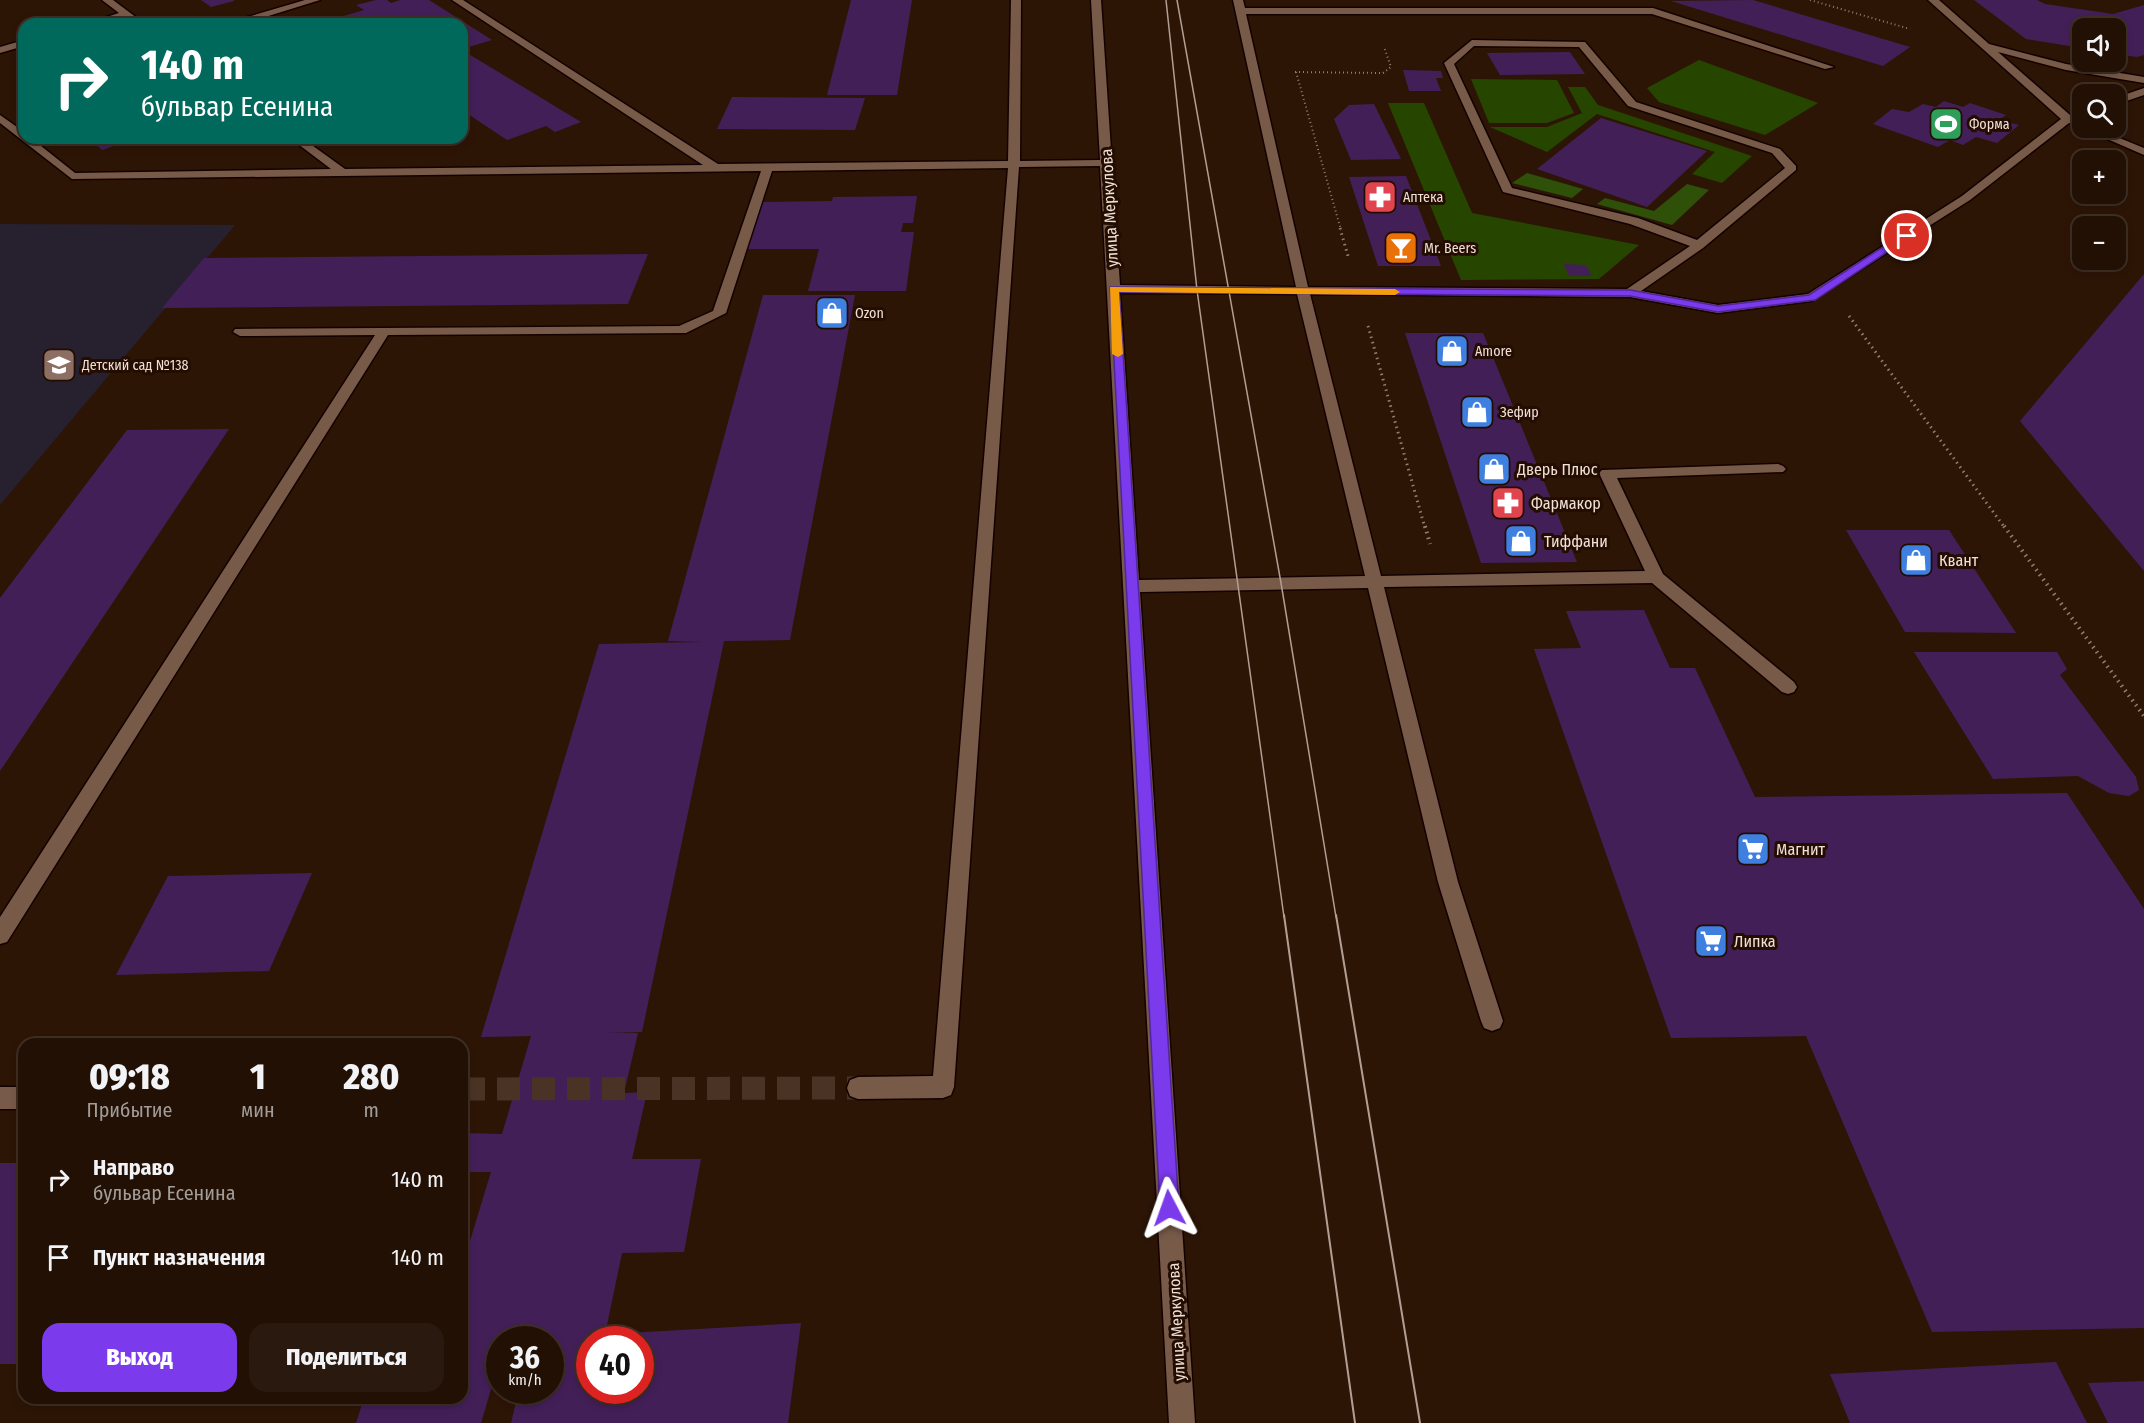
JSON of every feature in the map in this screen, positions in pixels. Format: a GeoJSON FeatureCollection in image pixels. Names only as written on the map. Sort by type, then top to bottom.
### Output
{"type":"FeatureCollection","features":[{"type":"Feature","properties":{"kind":"street"},"geometry":{"type":"LineString","coordinates":[[107,0],[132,18]]}},
{"type":"Feature","properties":{"kind":"street"},"geometry":{"type":"LineString","coordinates":[[251,18],[315,0]]}},
{"type":"Feature","properties":{"kind":"street"},"geometry":{"type":"LineString","coordinates":[[457,0],[714,167]]}},
{"type":"Feature","properties":{"kind":"street"},"geometry":{"type":"LineString","coordinates":[[858,1088],[943,1087],[1014,164],[1016,0]]}},
{"type":"Feature","properties":{"kind":"street","name":"улица Меркулова"},"geometry":{"type":"LineString","coordinates":[[1096,0],[1182,1423]]}},
{"type":"Feature","properties":{"kind":"street"},"geometry":{"type":"LineString","coordinates":[[1933,0],[2072,121]]}},
{"type":"Feature","properties":{"kind":"street"},"geometry":{"type":"LineString","coordinates":[[1492,1021],[1448,882],[1303,291],[1240,6],[1372,12],[1653,11],[1829,67]]}},
{"type":"Feature","properties":{"kind":"street"},"geometry":{"type":"LineString","coordinates":[[112,18],[126,14]]}},
{"type":"Feature","properties":{"kind":"street"},"geometry":{"type":"LineString","coordinates":[[1630,293],[1699,245],[1792,168],[1776,151],[1632,104],[1582,44],[1472,43],[1449,63],[1507,190],[1634,221],[1699,245]]}},
{"type":"Feature","properties":{"kind":"street"},"geometry":{"type":"LineString","coordinates":[[1982,44],[2038,62],[2099,75],[2144,80]]}},
{"type":"Feature","properties":{"kind":"street"},"geometry":{"type":"LineString","coordinates":[[0,50],[18,45]]}},
{"type":"Feature","properties":{"kind":"street"},"geometry":{"type":"LineString","coordinates":[[2126,98],[2144,91]]}},
{"type":"Feature","properties":{"kind":"street"},"geometry":{"type":"LineString","coordinates":[[0,118],[18,133]]}},
{"type":"Feature","properties":{"kind":"street"},"geometry":{"type":"LineString","coordinates":[[1114,289],[1630,293],[1718,309],[1811,297],[1966,198],[2072,118]]}},
{"type":"Feature","properties":{"kind":"street"},"geometry":{"type":"LineString","coordinates":[[2111,138],[2144,152]]}},
{"type":"Feature","properties":{"kind":"street"},"geometry":{"type":"LineString","coordinates":[[32,144],[72,176],[1106,163]]}},
{"type":"Feature","properties":{"kind":"street"},"geometry":{"type":"LineString","coordinates":[[303,144],[343,173]]}},
{"type":"Feature","properties":{"kind":"street"},"geometry":{"type":"LineString","coordinates":[[240,332],[681,330],[719,313],[768,167]]}},
{"type":"Feature","properties":{"kind":"street"},"geometry":{"type":"LineString","coordinates":[[0,935],[384,331]]}},
{"type":"Feature","properties":{"kind":"street"},"geometry":{"type":"LineString","coordinates":[[1778,469],[1607,473],[1656,577],[1788,687]]}},
{"type":"Feature","properties":{"kind":"street"},"geometry":{"type":"LineString","coordinates":[[1132,586],[1374,580],[1656,577]]}},
{"type":"Feature","properties":{"kind":"street"},"geometry":{"type":"LineString","coordinates":[[0,1098],[18,1098]]}},
{"type":"Feature","properties":{"kind":"path"},"geometry":{"type":"LineString","coordinates":[[1809,0],[1917,31]]}},
{"type":"Feature","properties":{"kind":"path"},"geometry":{"type":"LineString","coordinates":[[1255,72],[1383,73],[1390,67],[1372,12]]}},
{"type":"Feature","properties":{"kind":"path"},"geometry":{"type":"LineString","coordinates":[[1827,287],[2144,716]]}},
{"type":"Feature","properties":{"kind":"shaded area","name":"Детский сад №138"},"geometry":{"type":"Polygon","coordinates":[[[0,224],[235,225],[0,505],[0,224]]]}},
{"type":"Feature","properties":{"kind":"green space"},"geometry":{"type":"Polygon","coordinates":[[[1699,60],[1818,103],[1765,135],[1659,102],[1647,88],[1699,60]]]}},
{"type":"Feature","properties":{"kind":"green space"},"geometry":{"type":"Polygon","coordinates":[[[1471,79],[1557,80],[1574,113],[1547,123],[1489,123],[1471,79]]]}},
{"type":"Feature","properties":{"kind":"green space"},"geometry":{"type":"Polygon","coordinates":[[[1568,87],[1585,87],[1598,105],[1752,156],[1722,183],[1692,174],[1715,152],[1597,114],[1547,152],[1490,127],[1547,127],[1582,113],[1568,87]]]}},
{"type":"Feature","properties":{"kind":"green space"},"geometry":{"type":"Polygon","coordinates":[[[1388,103],[1424,103],[1472,213],[1639,245],[1599,279],[1461,280],[1388,103]]]}},
{"type":"Feature","properties":{"kind":"green space"},"geometry":{"type":"Polygon","coordinates":[[[1527,173],[1583,189],[1572,198],[1512,183],[1527,173]]]}},
{"type":"Feature","properties":{"kind":"green space"},"geometry":{"type":"Polygon","coordinates":[[[1687,184],[1709,190],[1672,225],[1597,204],[1605,198],[1654,211],[1687,184]]]}},
{"type":"Feature","properties":{"kind":"building"},"geometry":{"type":"Polygon","coordinates":[[[201,0],[234,0],[234,1],[211,7],[201,0]]]}},
{"type":"Feature","properties":{"kind":"building"},"geometry":{"type":"Polygon","coordinates":[[[376,0],[387,0],[391,3],[400,0],[429,0],[457,18],[337,18],[364,10],[356,5],[376,0]]]}},
{"type":"Feature","properties":{"kind":"building"},"geometry":{"type":"Polygon","coordinates":[[[851,0],[912,0],[897,95],[827,95],[851,0]]]}},
{"type":"Feature","properties":{"kind":"building"},"geometry":{"type":"Polygon","coordinates":[[[1753,0],[1910,47],[1883,66],[1671,1],[1753,0]]]}},
{"type":"Feature","properties":{"kind":"building"},"geometry":{"type":"Polygon","coordinates":[[[1974,0],[2037,0],[2045,4],[2113,14],[2144,5],[2144,55],[2137,57],[2126,56],[2126,18],[2072,18],[2072,46],[2026,39],[1974,0]]]}},
{"type":"Feature","properties":{"kind":"building"},"geometry":{"type":"Polygon","coordinates":[[[468,25],[492,40],[468,47],[468,25]]]}},
{"type":"Feature","properties":{"kind":"building"},"geometry":{"type":"Polygon","coordinates":[[[1570,52],[1585,74],[1500,75],[1487,53],[1570,52]]]}},
{"type":"Feature","properties":{"kind":"building"},"geometry":{"type":"Polygon","coordinates":[[[468,54],[581,122],[555,132],[546,126],[507,140],[468,114],[468,54]]]}},
{"type":"Feature","properties":{"kind":"building"},"geometry":{"type":"Polygon","coordinates":[[[1403,70],[1441,71],[1443,78],[1436,78],[1441,91],[1409,91],[1403,70]]]}},
{"type":"Feature","properties":{"kind":"building"},"geometry":{"type":"Polygon","coordinates":[[[732,97],[865,98],[855,130],[717,129],[732,97]]]}},
{"type":"Feature","properties":{"kind":"building","name":"Форма"},"geometry":{"type":"Polygon","coordinates":[[[1944,101],[1963,107],[1970,103],[2006,115],[1999,120],[2019,125],[1997,143],[1976,137],[1963,145],[1950,140],[1938,147],[1873,124],[1892,109],[1909,112],[1923,104],[1936,107],[1944,101]]]}},
{"type":"Feature","properties":{"kind":"building"},"geometry":{"type":"Polygon","coordinates":[[[1374,104],[1401,159],[1351,160],[1334,119],[1349,105],[1374,104]]]}},
{"type":"Feature","properties":{"kind":"building"},"geometry":{"type":"Polygon","coordinates":[[[1601,118],[1707,151],[1647,207],[1537,169],[1601,118]]]}},
{"type":"Feature","properties":{"kind":"building"},"geometry":{"type":"Polygon","coordinates":[[[96,144],[120,144],[102,150],[96,144]]]}},
{"type":"Feature","properties":{"kind":"building"},"geometry":{"type":"Polygon","coordinates":[[[1406,176],[1441,266],[1378,266],[1349,177],[1406,176]]]}},
{"type":"Feature","properties":{"kind":"building"},"geometry":{"type":"Polygon","coordinates":[[[917,196],[913,223],[903,223],[901,232],[914,232],[906,291],[808,291],[819,249],[746,249],[761,202],[832,201],[833,197],[917,196]]]}},
{"type":"Feature","properties":{"kind":"building"},"geometry":{"type":"Polygon","coordinates":[[[648,254],[628,304],[162,308],[204,258],[648,254]]]}},
{"type":"Feature","properties":{"kind":"building"},"geometry":{"type":"Polygon","coordinates":[[[1564,264],[1586,265],[1592,276],[1569,276],[1564,264]]]}},
{"type":"Feature","properties":{"kind":"building"},"geometry":{"type":"Polygon","coordinates":[[[2144,274],[2144,571],[2020,421],[2144,274]]]}},
{"type":"Feature","properties":{"kind":"building"},"geometry":{"type":"Polygon","coordinates":[[[763,295],[855,295],[790,640],[724,641],[642,1032],[607,1033],[638,1033],[624,1093],[647,1092],[632,1159],[701,1159],[684,1252],[622,1253],[607,1325],[576,1326],[576,1404],[654,1404],[654,1331],[801,1323],[788,1423],[511,1423],[516,1404],[564,1404],[564,1326],[486,1326],[487,1404],[481,1423],[356,1423],[362,1404],[468,1404],[468,1247],[491,1172],[468,1172],[468,1133],[502,1134],[531,1036],[481,1037],[599,644],[702,642],[668,641],[763,295]]]}},
{"type":"Feature","properties":{"kind":"building"},"geometry":{"type":"Polygon","coordinates":[[[1405,333],[1483,333],[1577,562],[1481,563],[1405,333]]]}},
{"type":"Feature","properties":{"kind":"building"},"geometry":{"type":"Polygon","coordinates":[[[229,429],[0,771],[0,598],[127,430],[229,429]]]}},
{"type":"Feature","properties":{"kind":"building"},"geometry":{"type":"Polygon","coordinates":[[[1846,530],[1949,530],[2016,633],[1905,632],[1846,530]]]}},
{"type":"Feature","properties":{"kind":"building"},"geometry":{"type":"Polygon","coordinates":[[[1644,610],[1670,668],[1695,668],[1755,797],[2067,793],[2144,909],[2144,1328],[1932,1332],[1806,1036],[1671,1038],[1534,649],[1581,648],[1566,611],[1644,610]]]}},
{"type":"Feature","properties":{"kind":"building"},"geometry":{"type":"Polygon","coordinates":[[[1914,652],[2057,652],[2067,669],[2060,675],[2136,777],[2139,790],[2129,796],[2109,793],[2078,776],[1993,779],[1914,652]]]}},
{"type":"Feature","properties":{"kind":"building"},"geometry":{"type":"Polygon","coordinates":[[[312,873],[269,971],[116,975],[168,876],[312,873]]]}},
{"type":"Feature","properties":{"kind":"building"},"geometry":{"type":"Polygon","coordinates":[[[0,1163],[18,1163],[18,1364],[0,1364],[0,1163]]]}},
{"type":"Feature","properties":{"kind":"building"},"geometry":{"type":"Polygon","coordinates":[[[2056,1362],[2087,1423],[1850,1423],[1830,1374],[2056,1362]]]}},
{"type":"Feature","properties":{"kind":"building"},"geometry":{"type":"Polygon","coordinates":[[[2144,1381],[2144,1423],[2108,1423],[2088,1383],[2144,1381]]]}},
{"type":"Feature","properties":{"kind":"tunnel"},"geometry":{"type":"LineString","coordinates":[[468,1089],[858,1088]]}},
{"type":"Feature","properties":{"kind":"tram line"},"geometry":{"type":"LineString","coordinates":[[1166,0],[1197,290],[1284,917]]}},
{"type":"Feature","properties":{"kind":"tram line"},"geometry":{"type":"LineString","coordinates":[[1177,0],[1281,583],[1336,917]]}},
{"type":"Feature","properties":{"kind":"tram line"},"geometry":{"type":"LineString","coordinates":[[1284,915],[1355,1423]]}},
{"type":"Feature","properties":{"kind":"tram line"},"geometry":{"type":"LineString","coordinates":[[1336,915],[1420,1423]]}},
{"type":"Feature","properties":{"kind":"slow traffic"},"geometry":{"type":"LineString","coordinates":[[1118,354],[1114,289],[1395,292]]}},
{"type":"Feature","properties":{"kind":"place","name":"Форма"},"geometry":{"type":"Point","coordinates":[1946,124]}},
{"type":"Feature","properties":{"kind":"place","name":"Аптека"},"geometry":{"type":"Point","coordinates":[1380,197]}},
{"type":"Feature","properties":{"kind":"place","name":"Mr. Beers"},"geometry":{"type":"Point","coordinates":[1401,248]}},
{"type":"Feature","properties":{"kind":"place","name":"Ozon"},"geometry":{"type":"Point","coordinates":[832,313]}},
{"type":"Feature","properties":{"kind":"place","name":"Amore"},"geometry":{"type":"Point","coordinates":[1452,351]}},
{"type":"Feature","properties":{"kind":"place","name":"Детский сад №138"},"geometry":{"type":"Point","coordinates":[59,365]}},
{"type":"Feature","properties":{"kind":"place","name":"Зефир"},"geometry":{"type":"Point","coordinates":[1477,412]}},
{"type":"Feature","properties":{"kind":"place","name":"Дверь Плюс"},"geometry":{"type":"Point","coordinates":[1494,469]}},
{"type":"Feature","properties":{"kind":"place","name":"Фармакор"},"geometry":{"type":"Point","coordinates":[1508,503]}},
{"type":"Feature","properties":{"kind":"place","name":"Тиффани"},"geometry":{"type":"Point","coordinates":[1521,541]}},
{"type":"Feature","properties":{"kind":"place","name":"Квант"},"geometry":{"type":"Point","coordinates":[1916,560]}},
{"type":"Feature","properties":{"kind":"place","name":"Магнит"},"geometry":{"type":"Point","coordinates":[1753,849]}},
{"type":"Feature","properties":{"kind":"place","name":"Липка"},"geometry":{"type":"Point","coordinates":[1711,941]}},
{"type":"Feature","properties":{"kind":"route"},"geometry":{"type":"LineString","coordinates":[[1169,1208],[1114,289],[1630,293],[1718,309],[1811,297],[1907,236]]}}]}
